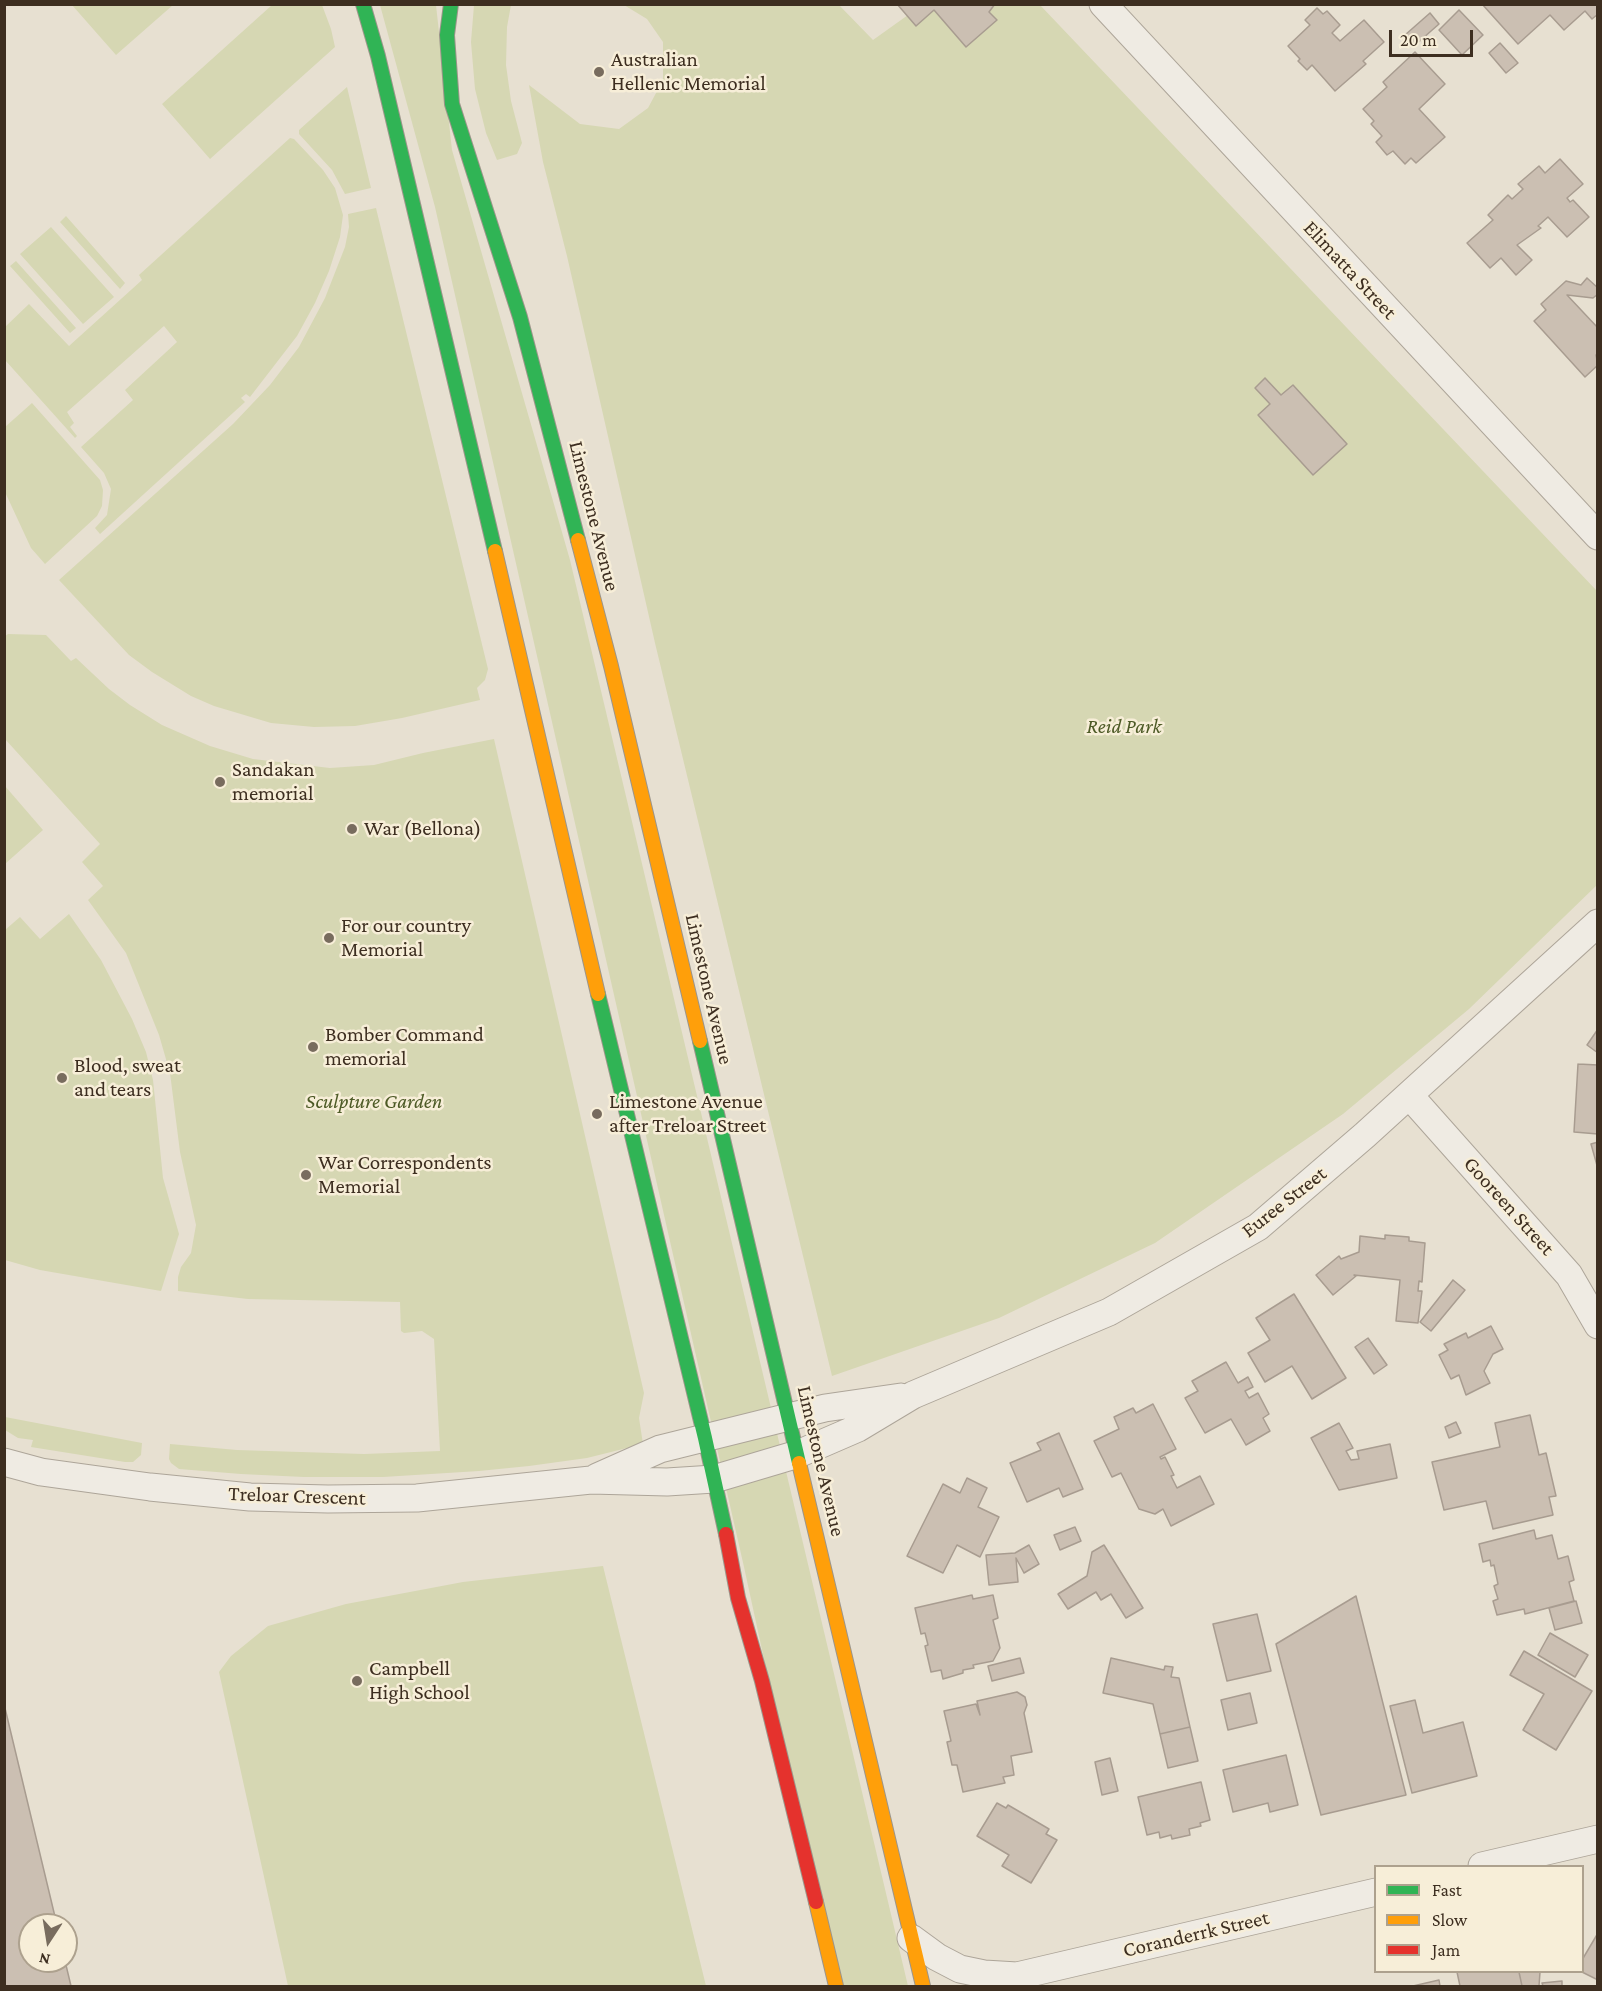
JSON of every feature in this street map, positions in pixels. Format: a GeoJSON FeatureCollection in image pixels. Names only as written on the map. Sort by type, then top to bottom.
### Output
{"type":"FeatureCollection","features":[{"type":"Feature","properties":{"kind":"main road"},"geometry":{"type":"LineString","coordinates":[[363,4],[378,56],[439,309],[626,1112],[705,1438],[738,1598],[762,1681],[836,1986]]}},
{"type":"Feature","properties":{"kind":"main road","name":"Limestone Avenue"},"geometry":{"type":"LineString","coordinates":[[451,4],[447,35],[452,104],[519,317],[579,542],[686,977],[714,1108],[923,1986]]}},
{"type":"Feature","properties":{"kind":"street","name":"Elimatta Street"},"geometry":{"type":"LineString","coordinates":[[1103,4],[1598,536]]}},
{"type":"Feature","properties":{"kind":"street","name":"Euree Street"},"geometry":{"type":"LineString","coordinates":[[714,1479],[798,1454],[858,1428],[914,1395],[1109,1312],[1258,1227],[1365,1135],[1598,923]]}},
{"type":"Feature","properties":{"kind":"street","name":"Gooreen Street"},"geometry":{"type":"LineString","coordinates":[[1409,1095],[1569,1275],[1598,1325]]}},
{"type":"Feature","properties":{"kind":"street","name":"Euree Street"},"geometry":{"type":"LineString","coordinates":[[705,1438],[825,1408],[914,1395]]}},
{"type":"Feature","properties":{"kind":"street","name":"Treloar Crescent"},"geometry":{"type":"LineString","coordinates":[[591,1480],[660,1449],[705,1438]]}},
{"type":"Feature","properties":{"kind":"street","name":"Treloar Crescent"},"geometry":{"type":"LineString","coordinates":[[4,1462],[41,1472],[150,1487],[250,1497],[328,1499],[417,1498],[591,1480],[667,1482],[714,1479]]}},
{"type":"Feature","properties":{"kind":"street"},"geometry":{"type":"LineString","coordinates":[[1486,1865],[1598,1839]]}},
{"type":"Feature","properties":{"kind":"street","name":"Coranderrk Street"},"geometry":{"type":"LineString","coordinates":[[911,1938],[937,1957],[960,1969],[1010,1981],[1374,1892]]}},
{"type":"Feature","properties":{"kind":"green space"},"geometry":{"type":"Polygon","coordinates":[[[72,5],[173,5],[116,55],[72,5]]]}},
{"type":"Feature","properties":{"kind":"green space"},"geometry":{"type":"Polygon","coordinates":[[[272,5],[322,5],[335,47],[210,159],[162,104],[272,5]]]}},
{"type":"Feature","properties":{"kind":"green space"},"geometry":{"type":"Polygon","coordinates":[[[380,5],[436,5],[452,150],[570,560],[908,1986],[835,1986],[744,1567],[435,207],[380,5]]]}},
{"type":"Feature","properties":{"kind":"green space"},"geometry":{"type":"Polygon","coordinates":[[[474,5],[511,5],[507,27],[506,65],[511,101],[522,143],[517,154],[497,160],[486,133],[475,89],[471,42],[474,5]]]}},
{"type":"Feature","properties":{"kind":"green space","name":"Reid Park"},"geometry":{"type":"Polygon","coordinates":[[[624,5],[839,5],[873,40],[922,5],[1040,5],[1597,591],[1597,885],[1469,1009],[1343,1114],[1155,1243],[999,1318],[832,1376],[655,643],[567,256],[543,162],[529,85],[580,124],[619,129],[648,108],[663,80],[663,42],[647,19],[624,5]]]}},
{"type":"Feature","properties":{"kind":"green space"},"geometry":{"type":"Polygon","coordinates":[[[347,87],[371,188],[345,194],[332,170],[299,134],[299,130],[347,87]]]}},
{"type":"Feature","properties":{"kind":"green space"},"geometry":{"type":"Polygon","coordinates":[[[290,138],[294,139],[323,170],[335,188],[343,215],[340,237],[315,303],[297,336],[250,397],[246,394],[241,398],[245,402],[100,534],[95,528],[107,515],[111,489],[104,473],[81,447],[133,400],[125,390],[177,342],[164,326],[67,412],[74,423],[70,427],[77,436],[75,438],[5,360],[5,327],[29,304],[69,346],[142,280],[139,275],[290,138]]]}},
{"type":"Feature","properties":{"kind":"green space"},"geometry":{"type":"Polygon","coordinates":[[[376,208],[488,669],[485,680],[477,688],[480,700],[355,726],[314,727],[271,723],[214,706],[191,696],[152,672],[129,655],[59,580],[233,424],[270,385],[299,347],[325,298],[345,247],[349,227],[348,214],[376,208]]]}},
{"type":"Feature","properties":{"kind":"green space"},"geometry":{"type":"Polygon","coordinates":[[[66,216],[125,283],[120,289],[60,222],[66,216]]]}},
{"type":"Feature","properties":{"kind":"green space"},"geometry":{"type":"Polygon","coordinates":[[[51,227],[114,297],[83,324],[20,254],[51,227]]]}},
{"type":"Feature","properties":{"kind":"green space"},"geometry":{"type":"Polygon","coordinates":[[[16,261],[76,328],[70,333],[10,266],[16,261]]]}},
{"type":"Feature","properties":{"kind":"green space"},"geometry":{"type":"Polygon","coordinates":[[[32,403],[100,480],[103,490],[102,506],[97,516],[45,564],[31,548],[5,492],[5,427],[32,403]]]}},
{"type":"Feature","properties":{"kind":"green space","name":"Sculpture Garden"},"geometry":{"type":"Polygon","coordinates":[[[8,634],[46,635],[71,661],[76,658],[109,689],[162,725],[210,746],[253,759],[330,768],[374,765],[494,739],[644,1393],[639,1418],[643,1444],[587,1458],[529,1466],[383,1477],[241,1474],[179,1469],[171,1463],[170,1444],[237,1450],[364,1454],[440,1451],[434,1339],[422,1331],[404,1333],[401,1331],[400,1302],[248,1299],[178,1291],[178,1277],[181,1267],[191,1253],[196,1225],[180,1152],[170,1073],[159,1035],[126,953],[88,900],[103,886],[82,862],[100,844],[5,739],[4,637],[8,634]]]}},
{"type":"Feature","properties":{"kind":"green space"},"geometry":{"type":"Polygon","coordinates":[[[5,786],[43,830],[4,864],[5,786]]]}},
{"type":"Feature","properties":{"kind":"green space"},"geometry":{"type":"Polygon","coordinates":[[[69,914],[101,960],[132,1019],[146,1052],[153,1080],[163,1178],[179,1234],[161,1291],[40,1270],[5,1260],[5,930],[20,917],[40,939],[69,914]]]}},
{"type":"Feature","properties":{"kind":"green space"},"geometry":{"type":"Polygon","coordinates":[[[5,1417],[142,1443],[141,1455],[133,1462],[125,1462],[31,1447],[33,1440],[18,1438],[5,1430],[5,1417]]]}},
{"type":"Feature","properties":{"kind":"green space"},"geometry":{"type":"Polygon","coordinates":[[[603,1566],[706,1986],[288,1986],[219,1672],[231,1656],[268,1626],[346,1604],[463,1582],[603,1566]]]}},
{"type":"Feature","properties":{"kind":"building"},"geometry":{"type":"Polygon","coordinates":[[[897,4],[995,4],[989,12],[997,20],[966,47],[934,10],[916,26],[897,4]]]}},
{"type":"Feature","properties":{"kind":"building"},"geometry":{"type":"Polygon","coordinates":[[[1482,4],[1598,4],[1598,14],[1592,19],[1585,11],[1564,30],[1550,15],[1518,44],[1482,4]]]}},
{"type":"Feature","properties":{"kind":"building"},"geometry":{"type":"Polygon","coordinates":[[[1317,8],[1323,14],[1327,11],[1340,25],[1332,33],[1340,41],[1364,20],[1384,42],[1363,61],[1366,64],[1335,91],[1312,65],[1307,70],[1288,46],[1310,25],[1305,20],[1317,8]]]}},
{"type":"Feature","properties":{"kind":"building"},"geometry":{"type":"Polygon","coordinates":[[[1459,10],[1483,35],[1462,55],[1439,30],[1459,10]]]}},
{"type":"Feature","properties":{"kind":"building"},"geometry":{"type":"Polygon","coordinates":[[[1430,13],[1439,24],[1414,46],[1405,35],[1430,13]]]}},
{"type":"Feature","properties":{"kind":"building"},"geometry":{"type":"Polygon","coordinates":[[[1500,43],[1518,63],[1506,73],[1489,53],[1500,43]]]}},
{"type":"Feature","properties":{"kind":"building"},"geometry":{"type":"Polygon","coordinates":[[[1415,52],[1445,84],[1419,109],[1445,137],[1416,163],[1411,158],[1405,164],[1393,151],[1387,155],[1376,142],[1382,136],[1371,124],[1374,121],[1363,109],[1387,87],[1383,82],[1415,52]]]}},
{"type":"Feature","properties":{"kind":"building"},"geometry":{"type":"Polygon","coordinates":[[[1560,159],[1583,184],[1567,198],[1570,202],[1573,200],[1589,217],[1567,237],[1548,217],[1538,226],[1541,228],[1517,245],[1532,260],[1516,275],[1501,258],[1490,268],[1467,243],[1493,220],[1488,215],[1508,195],[1512,199],[1523,189],[1518,184],[1539,166],[1545,173],[1560,159]]]}},
{"type":"Feature","properties":{"kind":"building"},"geometry":{"type":"Polygon","coordinates":[[[1587,278],[1598,288],[1598,294],[1593,298],[1567,295],[1598,328],[1598,353],[1596,355],[1598,365],[1585,377],[1534,321],[1546,310],[1541,304],[1566,281],[1581,285],[1587,278]]]}},
{"type":"Feature","properties":{"kind":"building"},"geometry":{"type":"Polygon","coordinates":[[[1265,378],[1281,395],[1293,385],[1347,444],[1313,475],[1258,415],[1270,404],[1255,388],[1265,378]]]}},
{"type":"Feature","properties":{"kind":"building"},"geometry":{"type":"Polygon","coordinates":[[[1598,1029],[1598,1053],[1587,1045],[1598,1029]]]}},
{"type":"Feature","properties":{"kind":"building"},"geometry":{"type":"Polygon","coordinates":[[[1578,1064],[1598,1065],[1598,1134],[1574,1132],[1578,1064]]]}},
{"type":"Feature","properties":{"kind":"building"},"geometry":{"type":"Polygon","coordinates":[[[1598,1142],[1598,1169],[1591,1144],[1598,1142]]]}},
{"type":"Feature","properties":{"kind":"building"},"geometry":{"type":"Polygon","coordinates":[[[1385,1235],[1409,1237],[1409,1241],[1425,1243],[1422,1282],[1419,1281],[1418,1291],[1422,1291],[1418,1323],[1396,1321],[1400,1280],[1354,1275],[1356,1276],[1333,1295],[1316,1275],[1339,1256],[1341,1259],[1359,1252],[1360,1236],[1385,1239],[1385,1235]]]}},
{"type":"Feature","properties":{"kind":"building"},"geometry":{"type":"Polygon","coordinates":[[[1453,1280],[1465,1290],[1431,1331],[1420,1322],[1453,1280]]]}},
{"type":"Feature","properties":{"kind":"building"},"geometry":{"type":"Polygon","coordinates":[[[1294,1294],[1346,1378],[1312,1399],[1292,1366],[1265,1382],[1248,1353],[1270,1340],[1256,1318],[1294,1294]]]}},
{"type":"Feature","properties":{"kind":"building"},"geometry":{"type":"Polygon","coordinates":[[[1491,1326],[1503,1349],[1493,1354],[1484,1371],[1490,1383],[1466,1395],[1459,1375],[1451,1379],[1439,1355],[1448,1350],[1444,1344],[1466,1333],[1468,1338],[1491,1326]]]}},
{"type":"Feature","properties":{"kind":"building"},"geometry":{"type":"Polygon","coordinates":[[[1368,1338],[1387,1365],[1374,1374],[1355,1347],[1368,1338]]]}},
{"type":"Feature","properties":{"kind":"building"},"geometry":{"type":"Polygon","coordinates":[[[1226,1362],[1238,1383],[1248,1377],[1253,1387],[1245,1391],[1249,1398],[1258,1393],[1269,1414],[1263,1418],[1270,1431],[1246,1445],[1231,1419],[1205,1433],[1185,1398],[1198,1391],[1192,1381],[1226,1362]]]}},
{"type":"Feature","properties":{"kind":"building"},"geometry":{"type":"Polygon","coordinates":[[[1153,1404],[1176,1449],[1160,1457],[1161,1459],[1165,1457],[1174,1475],[1171,1476],[1177,1488],[1200,1476],[1214,1504],[1171,1526],[1163,1509],[1155,1514],[1139,1509],[1121,1473],[1112,1477],[1094,1441],[1119,1429],[1114,1417],[1133,1408],[1136,1413],[1153,1404]]]}},
{"type":"Feature","properties":{"kind":"building"},"geometry":{"type":"Polygon","coordinates":[[[1530,1415],[1539,1455],[1546,1453],[1556,1496],[1549,1497],[1553,1515],[1493,1529],[1486,1501],[1444,1510],[1432,1462],[1500,1447],[1495,1423],[1530,1415]]]}},
{"type":"Feature","properties":{"kind":"building"},"geometry":{"type":"Polygon","coordinates":[[[1456,1422],[1461,1433],[1449,1438],[1445,1427],[1456,1422]]]}},
{"type":"Feature","properties":{"kind":"building"},"geometry":{"type":"Polygon","coordinates":[[[1339,1423],[1353,1448],[1346,1451],[1351,1460],[1359,1459],[1357,1451],[1390,1444],[1397,1478],[1339,1490],[1311,1438],[1339,1423]]]}},
{"type":"Feature","properties":{"kind":"building"},"geometry":{"type":"Polygon","coordinates":[[[1059,1433],[1083,1489],[1063,1497],[1059,1488],[1027,1502],[1010,1463],[1041,1450],[1037,1443],[1059,1433]]]}},
{"type":"Feature","properties":{"kind":"building"},"geometry":{"type":"Polygon","coordinates":[[[967,1478],[987,1488],[978,1507],[999,1517],[980,1557],[957,1545],[943,1573],[907,1556],[943,1484],[960,1493],[967,1478]]]}},
{"type":"Feature","properties":{"kind":"building"},"geometry":{"type":"Polygon","coordinates":[[[1075,1527],[1081,1541],[1060,1550],[1054,1535],[1075,1527]]]}},
{"type":"Feature","properties":{"kind":"building"},"geometry":{"type":"Polygon","coordinates":[[[1534,1530],[1536,1539],[1552,1535],[1558,1559],[1568,1556],[1574,1580],[1569,1582],[1574,1601],[1525,1614],[1524,1609],[1497,1615],[1493,1601],[1498,1599],[1494,1586],[1498,1584],[1494,1565],[1491,1566],[1490,1560],[1483,1562],[1479,1544],[1534,1530]]]}},
{"type":"Feature","properties":{"kind":"building"},"geometry":{"type":"Polygon","coordinates":[[[1029,1545],[1039,1564],[1024,1573],[1016,1558],[1018,1582],[989,1585],[986,1555],[1015,1553],[1029,1545]]]}},
{"type":"Feature","properties":{"kind":"building"},"geometry":{"type":"Polygon","coordinates":[[[1104,1545],[1143,1608],[1126,1618],[1111,1594],[1101,1600],[1096,1592],[1068,1609],[1058,1594],[1087,1576],[1092,1552],[1104,1545]]]}},
{"type":"Feature","properties":{"kind":"building"},"geometry":{"type":"Polygon","coordinates":[[[972,1595],[973,1599],[993,1595],[998,1618],[993,1620],[1000,1648],[993,1661],[973,1665],[974,1668],[943,1679],[941,1670],[931,1672],[925,1646],[928,1645],[925,1633],[921,1634],[915,1608],[972,1595]]]}},
{"type":"Feature","properties":{"kind":"building"},"geometry":{"type":"Polygon","coordinates":[[[1356,1596],[1406,1795],[1321,1815],[1276,1644],[1356,1596]]]}},
{"type":"Feature","properties":{"kind":"building"},"geometry":{"type":"Polygon","coordinates":[[[1576,1601],[1582,1623],[1555,1630],[1549,1608],[1576,1601]]]}},
{"type":"Feature","properties":{"kind":"building"},"geometry":{"type":"Polygon","coordinates":[[[1257,1614],[1271,1671],[1227,1681],[1213,1624],[1257,1614]]]}},
{"type":"Feature","properties":{"kind":"building"},"geometry":{"type":"Polygon","coordinates":[[[1550,1633],[1588,1655],[1575,1677],[1538,1655],[1550,1633]]]}},
{"type":"Feature","properties":{"kind":"building"},"geometry":{"type":"Polygon","coordinates":[[[1524,1651],[1592,1691],[1556,1750],[1523,1730],[1544,1694],[1510,1675],[1524,1651]]]}},
{"type":"Feature","properties":{"kind":"building"},"geometry":{"type":"Polygon","coordinates":[[[1020,1658],[1024,1673],[992,1681],[988,1666],[1020,1658]]]}},
{"type":"Feature","properties":{"kind":"building"},"geometry":{"type":"Polygon","coordinates":[[[1111,1658],[1164,1670],[1165,1666],[1173,1667],[1171,1677],[1179,1678],[1190,1727],[1160,1734],[1153,1704],[1103,1693],[1111,1658]]]}},
{"type":"Feature","properties":{"kind":"building"},"geometry":{"type":"Polygon","coordinates":[[[1017,1692],[1025,1697],[1027,1705],[1024,1713],[1032,1752],[1011,1756],[1014,1775],[1003,1777],[1005,1783],[963,1792],[957,1765],[952,1765],[947,1742],[951,1741],[944,1711],[976,1704],[980,1715],[977,1701],[1017,1692]]]}},
{"type":"Feature","properties":{"kind":"building"},"geometry":{"type":"Polygon","coordinates":[[[1250,1693],[1257,1723],[1228,1730],[1221,1700],[1250,1693]]]}},
{"type":"Feature","properties":{"kind":"building"},"geometry":{"type":"Polygon","coordinates":[[[1415,1700],[1423,1733],[1463,1722],[1477,1776],[1412,1793],[1390,1706],[1415,1700]]]}},
{"type":"Feature","properties":{"kind":"building"},"geometry":{"type":"Polygon","coordinates":[[[4,1704],[54,1913],[18,1913],[18,1973],[68,1973],[71,1986],[4,1986],[4,1704]]]}},
{"type":"Feature","properties":{"kind":"building"},"geometry":{"type":"Polygon","coordinates":[[[1190,1727],[1198,1761],[1168,1768],[1160,1734],[1190,1727]]]}},
{"type":"Feature","properties":{"kind":"building"},"geometry":{"type":"Polygon","coordinates":[[[1286,1755],[1298,1805],[1270,1812],[1268,1803],[1233,1812],[1223,1770],[1286,1755]]]}},
{"type":"Feature","properties":{"kind":"building"},"geometry":{"type":"Polygon","coordinates":[[[1110,1758],[1118,1791],[1102,1795],[1095,1762],[1110,1758]]]}},
{"type":"Feature","properties":{"kind":"building"},"geometry":{"type":"Polygon","coordinates":[[[1201,1782],[1210,1820],[1200,1823],[1201,1826],[1189,1829],[1190,1835],[1172,1839],[1171,1835],[1160,1838],[1159,1832],[1147,1835],[1138,1797],[1201,1782]]]}},
{"type":"Feature","properties":{"kind":"building"},"geometry":{"type":"Polygon","coordinates":[[[997,1803],[1006,1808],[1008,1805],[1049,1829],[1046,1834],[1057,1840],[1031,1883],[1002,1866],[1009,1855],[977,1836],[997,1803]]]}},
{"type":"Feature","properties":{"kind":"building"},"geometry":{"type":"Polygon","coordinates":[[[1598,1933],[1598,1980],[1584,1973],[1584,1957],[1598,1933]]]}},
{"type":"Feature","properties":{"kind":"building"},"geometry":{"type":"Polygon","coordinates":[[[1457,1973],[1519,1973],[1522,1986],[1460,1986],[1457,1973]]]}},
{"type":"Feature","properties":{"kind":"building"},"geometry":{"type":"Polygon","coordinates":[[[1519,1973],[1540,1973],[1539,1986],[1522,1986],[1519,1973]]]}},
{"type":"Feature","properties":{"kind":"building"},"geometry":{"type":"Polygon","coordinates":[[[1439,1980],[1440,1986],[1413,1986],[1439,1980]]]}},
{"type":"Feature","properties":{"kind":"building"},"geometry":{"type":"Polygon","coordinates":[[[1562,1981],[1562,1986],[1543,1986],[1542,1983],[1562,1981]]]}},
{"type":"Feature","properties":{"kind":"traffic: fast"},"geometry":{"type":"LineString","coordinates":[[363,4],[378,56],[495,551]]}},
{"type":"Feature","properties":{"kind":"traffic: fast"},"geometry":{"type":"LineString","coordinates":[[451,4],[447,35],[452,104],[520,317],[578,540]]}},
{"type":"Feature","properties":{"kind":"traffic: fast"},"geometry":{"type":"LineString","coordinates":[[598,994],[726,1534]]}},
{"type":"Feature","properties":{"kind":"traffic: fast"},"geometry":{"type":"LineString","coordinates":[[700,1041],[799,1463]]}},
{"type":"Feature","properties":{"kind":"traffic: slow"},"geometry":{"type":"LineString","coordinates":[[578,540],[611,666],[700,1041]]}},
{"type":"Feature","properties":{"kind":"traffic: slow"},"geometry":{"type":"LineString","coordinates":[[495,551],[598,994]]}},
{"type":"Feature","properties":{"kind":"traffic: slow"},"geometry":{"type":"LineString","coordinates":[[799,1463],[923,1986]]}},
{"type":"Feature","properties":{"kind":"traffic: slow"},"geometry":{"type":"LineString","coordinates":[[816,1902],[836,1986]]}},
{"type":"Feature","properties":{"kind":"traffic: jam"},"geometry":{"type":"LineString","coordinates":[[726,1534],[738,1598],[762,1681],[816,1902]]}},
{"type":"Feature","properties":{"kind":"place","name":"Australian Hellenic Memorial"},"geometry":{"type":"Point","coordinates":[599,72]}},
{"type":"Feature","properties":{"kind":"place","name":"Sandakan memorial"},"geometry":{"type":"Point","coordinates":[220,782]}},
{"type":"Feature","properties":{"kind":"place","name":"War (Bellona)"},"geometry":{"type":"Point","coordinates":[352,829]}},
{"type":"Feature","properties":{"kind":"place","name":"For our country Memorial"},"geometry":{"type":"Point","coordinates":[329,938]}},
{"type":"Feature","properties":{"kind":"place","name":"Bomber Command memorial"},"geometry":{"type":"Point","coordinates":[313,1047]}},
{"type":"Feature","properties":{"kind":"place","name":"Blood, sweat and tears"},"geometry":{"type":"Point","coordinates":[62,1078]}},
{"type":"Feature","properties":{"kind":"place","name":"Limestone Avenue after Treloar Street"},"geometry":{"type":"Point","coordinates":[597,1114]}},
{"type":"Feature","properties":{"kind":"place","name":"War Correspondents Memorial"},"geometry":{"type":"Point","coordinates":[306,1175]}},
{"type":"Feature","properties":{"kind":"place","name":"Campbell High School"},"geometry":{"type":"Point","coordinates":[357,1681]}}]}
